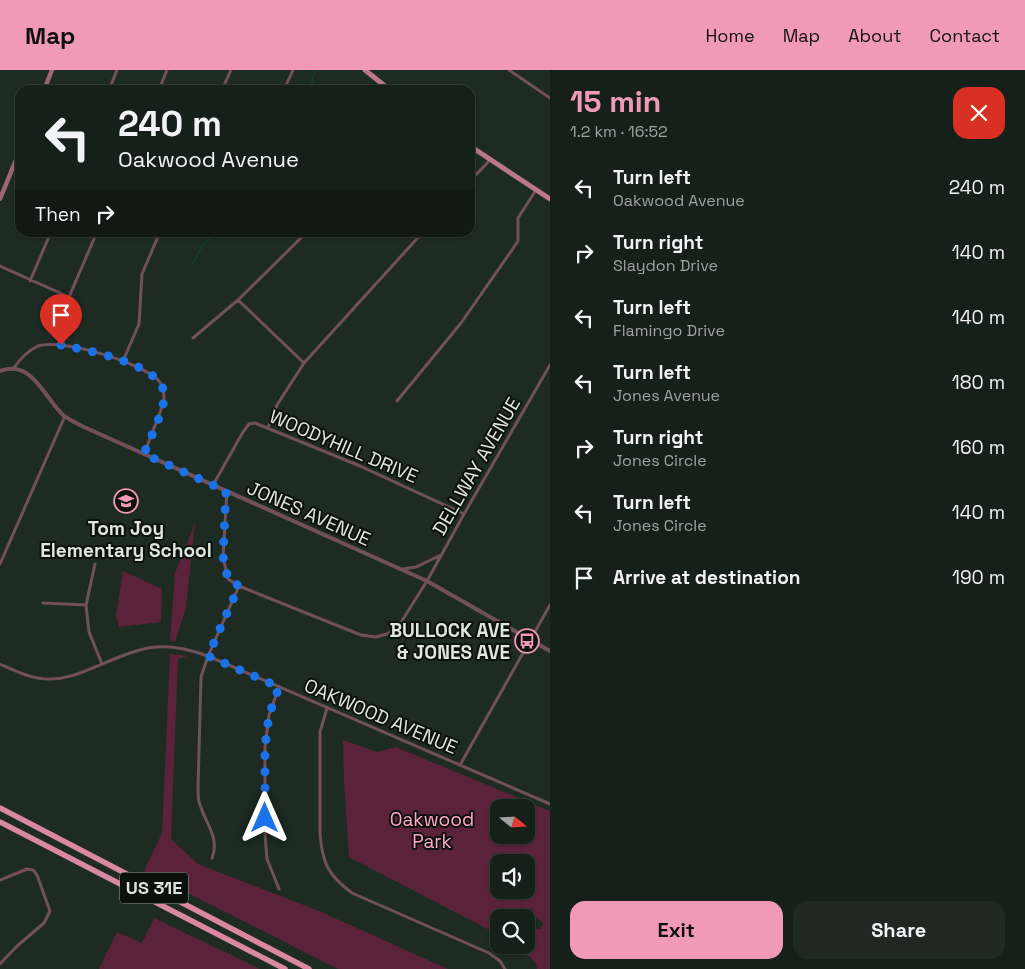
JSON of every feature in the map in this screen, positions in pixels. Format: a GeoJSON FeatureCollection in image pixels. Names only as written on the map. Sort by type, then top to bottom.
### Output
{"type":"FeatureCollection","features":[{"type":"Feature","properties":{"kind":"highway","name":"US 31E"},"geometry":{"type":"LineString","coordinates":[[0,808],[309,969]]}},
{"type":"Feature","properties":{"kind":"highway","name":"US 31E"},"geometry":{"type":"LineString","coordinates":[[0,822],[285,969]]}},
{"type":"Feature","properties":{"kind":"main road"},"geometry":{"type":"LineString","coordinates":[[46,85],[52,70]]}},
{"type":"Feature","properties":{"kind":"main road"},"geometry":{"type":"LineString","coordinates":[[365,70],[384,85]]}},
{"type":"Feature","properties":{"kind":"main road"},"geometry":{"type":"LineString","coordinates":[[475,149],[550,199]]}},
{"type":"Feature","properties":{"kind":"main road"},"geometry":{"type":"LineString","coordinates":[[1,196],[15,162]]}},
{"type":"Feature","properties":{"kind":"street"},"geometry":{"type":"LineString","coordinates":[[111,85],[117,70]]}},
{"type":"Feature","properties":{"kind":"street"},"geometry":{"type":"LineString","coordinates":[[161,85],[168,70]]}},
{"type":"Feature","properties":{"kind":"street"},"geometry":{"type":"LineString","coordinates":[[224,85],[231,70]]}},
{"type":"Feature","properties":{"kind":"street"},"geometry":{"type":"LineString","coordinates":[[286,85],[293,70]]}},
{"type":"Feature","properties":{"kind":"street"},"geometry":{"type":"LineString","coordinates":[[509,70],[550,98]]}},
{"type":"Feature","properties":{"kind":"street"},"geometry":{"type":"LineString","coordinates":[[475,176],[490,159]]}},
{"type":"Feature","properties":{"kind":"street"},"geometry":{"type":"LineString","coordinates":[[397,401],[461,323],[518,241],[518,218],[536,190]]}},
{"type":"Feature","properties":{"kind":"street"},"geometry":{"type":"LineString","coordinates":[[30,281],[49,237]]}},
{"type":"Feature","properties":{"kind":"street"},"geometry":{"type":"LineString","coordinates":[[0,266],[69,297],[95,237]]}},
{"type":"Feature","properties":{"kind":"street"},"geometry":{"type":"LineString","coordinates":[[123,361],[139,324],[142,274],[158,237]]}},
{"type":"Feature","properties":{"kind":"street"},"geometry":{"type":"LineString","coordinates":[[192,338],[238,300],[302,237]]}},
{"type":"Feature","properties":{"kind":"street"},"geometry":{"type":"LineString","coordinates":[[268,428],[277,405],[304,363],[418,237]]}},
{"type":"Feature","properties":{"kind":"street"},"geometry":{"type":"LineString","coordinates":[[238,300],[304,363]]}},
{"type":"Feature","properties":{"kind":"street"},"geometry":{"type":"LineString","coordinates":[[0,371],[13,369],[22,356],[30,350],[40,346],[61,345],[104,354],[150,374],[159,380],[163,388],[164,402],[144,454]]}},
{"type":"Feature","properties":{"kind":"street","name":"DELLWAY AVENUE"},"geometry":{"type":"LineString","coordinates":[[239,586],[361,635],[376,637],[388,634],[398,627],[427,581],[550,365]]}},
{"type":"Feature","properties":{"kind":"street","name":"JONES AVENUE"},"geometry":{"type":"LineString","coordinates":[[13,369],[26,372],[36,380],[64,416],[84,427],[427,581],[550,651]]}},
{"type":"Feature","properties":{"kind":"street"},"geometry":{"type":"LineString","coordinates":[[0,564],[64,416]]}},
{"type":"Feature","properties":{"kind":"street","name":"WOODYHILL DRIVE"},"geometry":{"type":"LineString","coordinates":[[213,485],[243,432],[249,424],[255,423],[360,466],[464,514]]}},
{"type":"Feature","properties":{"kind":"street"},"geometry":{"type":"LineString","coordinates":[[212,858],[215,850],[215,840],[200,804],[198,788],[201,676],[239,586],[228,579],[223,557],[226,491]]}},
{"type":"Feature","properties":{"kind":"street"},"geometry":{"type":"LineString","coordinates":[[402,570],[416,567],[441,555]]}},
{"type":"Feature","properties":{"kind":"street"},"geometry":{"type":"LineString","coordinates":[[95,564],[86,606],[89,632],[102,664]]}},
{"type":"Feature","properties":{"kind":"street"},"geometry":{"type":"LineString","coordinates":[[43,603],[86,606]]}},
{"type":"Feature","properties":{"kind":"street"},"geometry":{"type":"LineString","coordinates":[[460,765],[550,605]]}},
{"type":"Feature","properties":{"kind":"street","name":"OAKWOOD AVENUE"},"geometry":{"type":"LineString","coordinates":[[0,664],[20,673],[49,680],[72,677],[142,648],[158,646],[181,647],[208,656],[550,804]]}},
{"type":"Feature","properties":{"kind":"street"},"geometry":{"type":"LineString","coordinates":[[279,687],[269,715],[265,747],[265,835],[268,859],[279,890]]}},
{"type":"Feature","properties":{"kind":"street"},"geometry":{"type":"LineString","coordinates":[[327,708],[320,732],[320,833],[321,848],[326,864],[336,881],[352,893],[489,953],[500,961],[505,969]]}},
{"type":"Feature","properties":{"kind":"street"},"geometry":{"type":"LineString","coordinates":[[0,880],[27,869],[33,870],[37,874],[50,911],[44,923],[16,947],[0,964]]}},
{"type":"Feature","properties":{"kind":"green space"},"geometry":{"type":"Polygon","coordinates":[[[195,523],[186,608],[175,642],[170,640],[175,573],[195,523]]]}},
{"type":"Feature","properties":{"kind":"green space"},"geometry":{"type":"Polygon","coordinates":[[[123,571],[162,589],[161,622],[119,627],[116,615],[123,571]]]}},
{"type":"Feature","properties":{"kind":"green space"},"geometry":{"type":"Polygon","coordinates":[[[170,654],[188,656],[178,659],[171,839],[198,864],[319,911],[448,969],[338,969],[144,871],[162,833],[170,654]]]}},
{"type":"Feature","properties":{"kind":"green space","name":"Oakwood Park"},"geometry":{"type":"Polygon","coordinates":[[[343,740],[377,752],[396,747],[521,799],[490,799],[490,844],[535,844],[535,805],[550,811],[550,969],[537,969],[536,963],[526,954],[535,954],[535,928],[541,929],[543,923],[536,917],[535,909],[531,907],[530,909],[490,909],[490,930],[349,857],[343,740]]]}},
{"type":"Feature","properties":{"kind":"green space"},"geometry":{"type":"Polygon","coordinates":[[[154,918],[259,969],[99,969],[117,932],[142,943],[154,918]]]}},
{"type":"Feature","properties":{"kind":"waterway"},"geometry":{"type":"LineString","coordinates":[[311,85],[315,70]]}},
{"type":"Feature","properties":{"kind":"waterway"},"geometry":{"type":"LineString","coordinates":[[192,265],[201,248],[211,237]]}},
{"type":"Feature","properties":{"kind":"place","name":"Tom Joy Elementary School"},"geometry":{"type":"Point","coordinates":[126,501]}},
{"type":"Feature","properties":{"kind":"place","name":"BULLOCK AVE & JONES AVE"},"geometry":{"type":"Point","coordinates":[527,641]}},
{"type":"Feature","properties":{"kind":"route"},"geometry":{"type":"LineString","coordinates":[[61,345],[104,354],[127,363],[159,380],[163,388],[164,402],[144,454],[226,491],[223,557],[228,579],[239,586],[208,656],[279,687],[269,715],[265,747],[265,818]]}}]}
